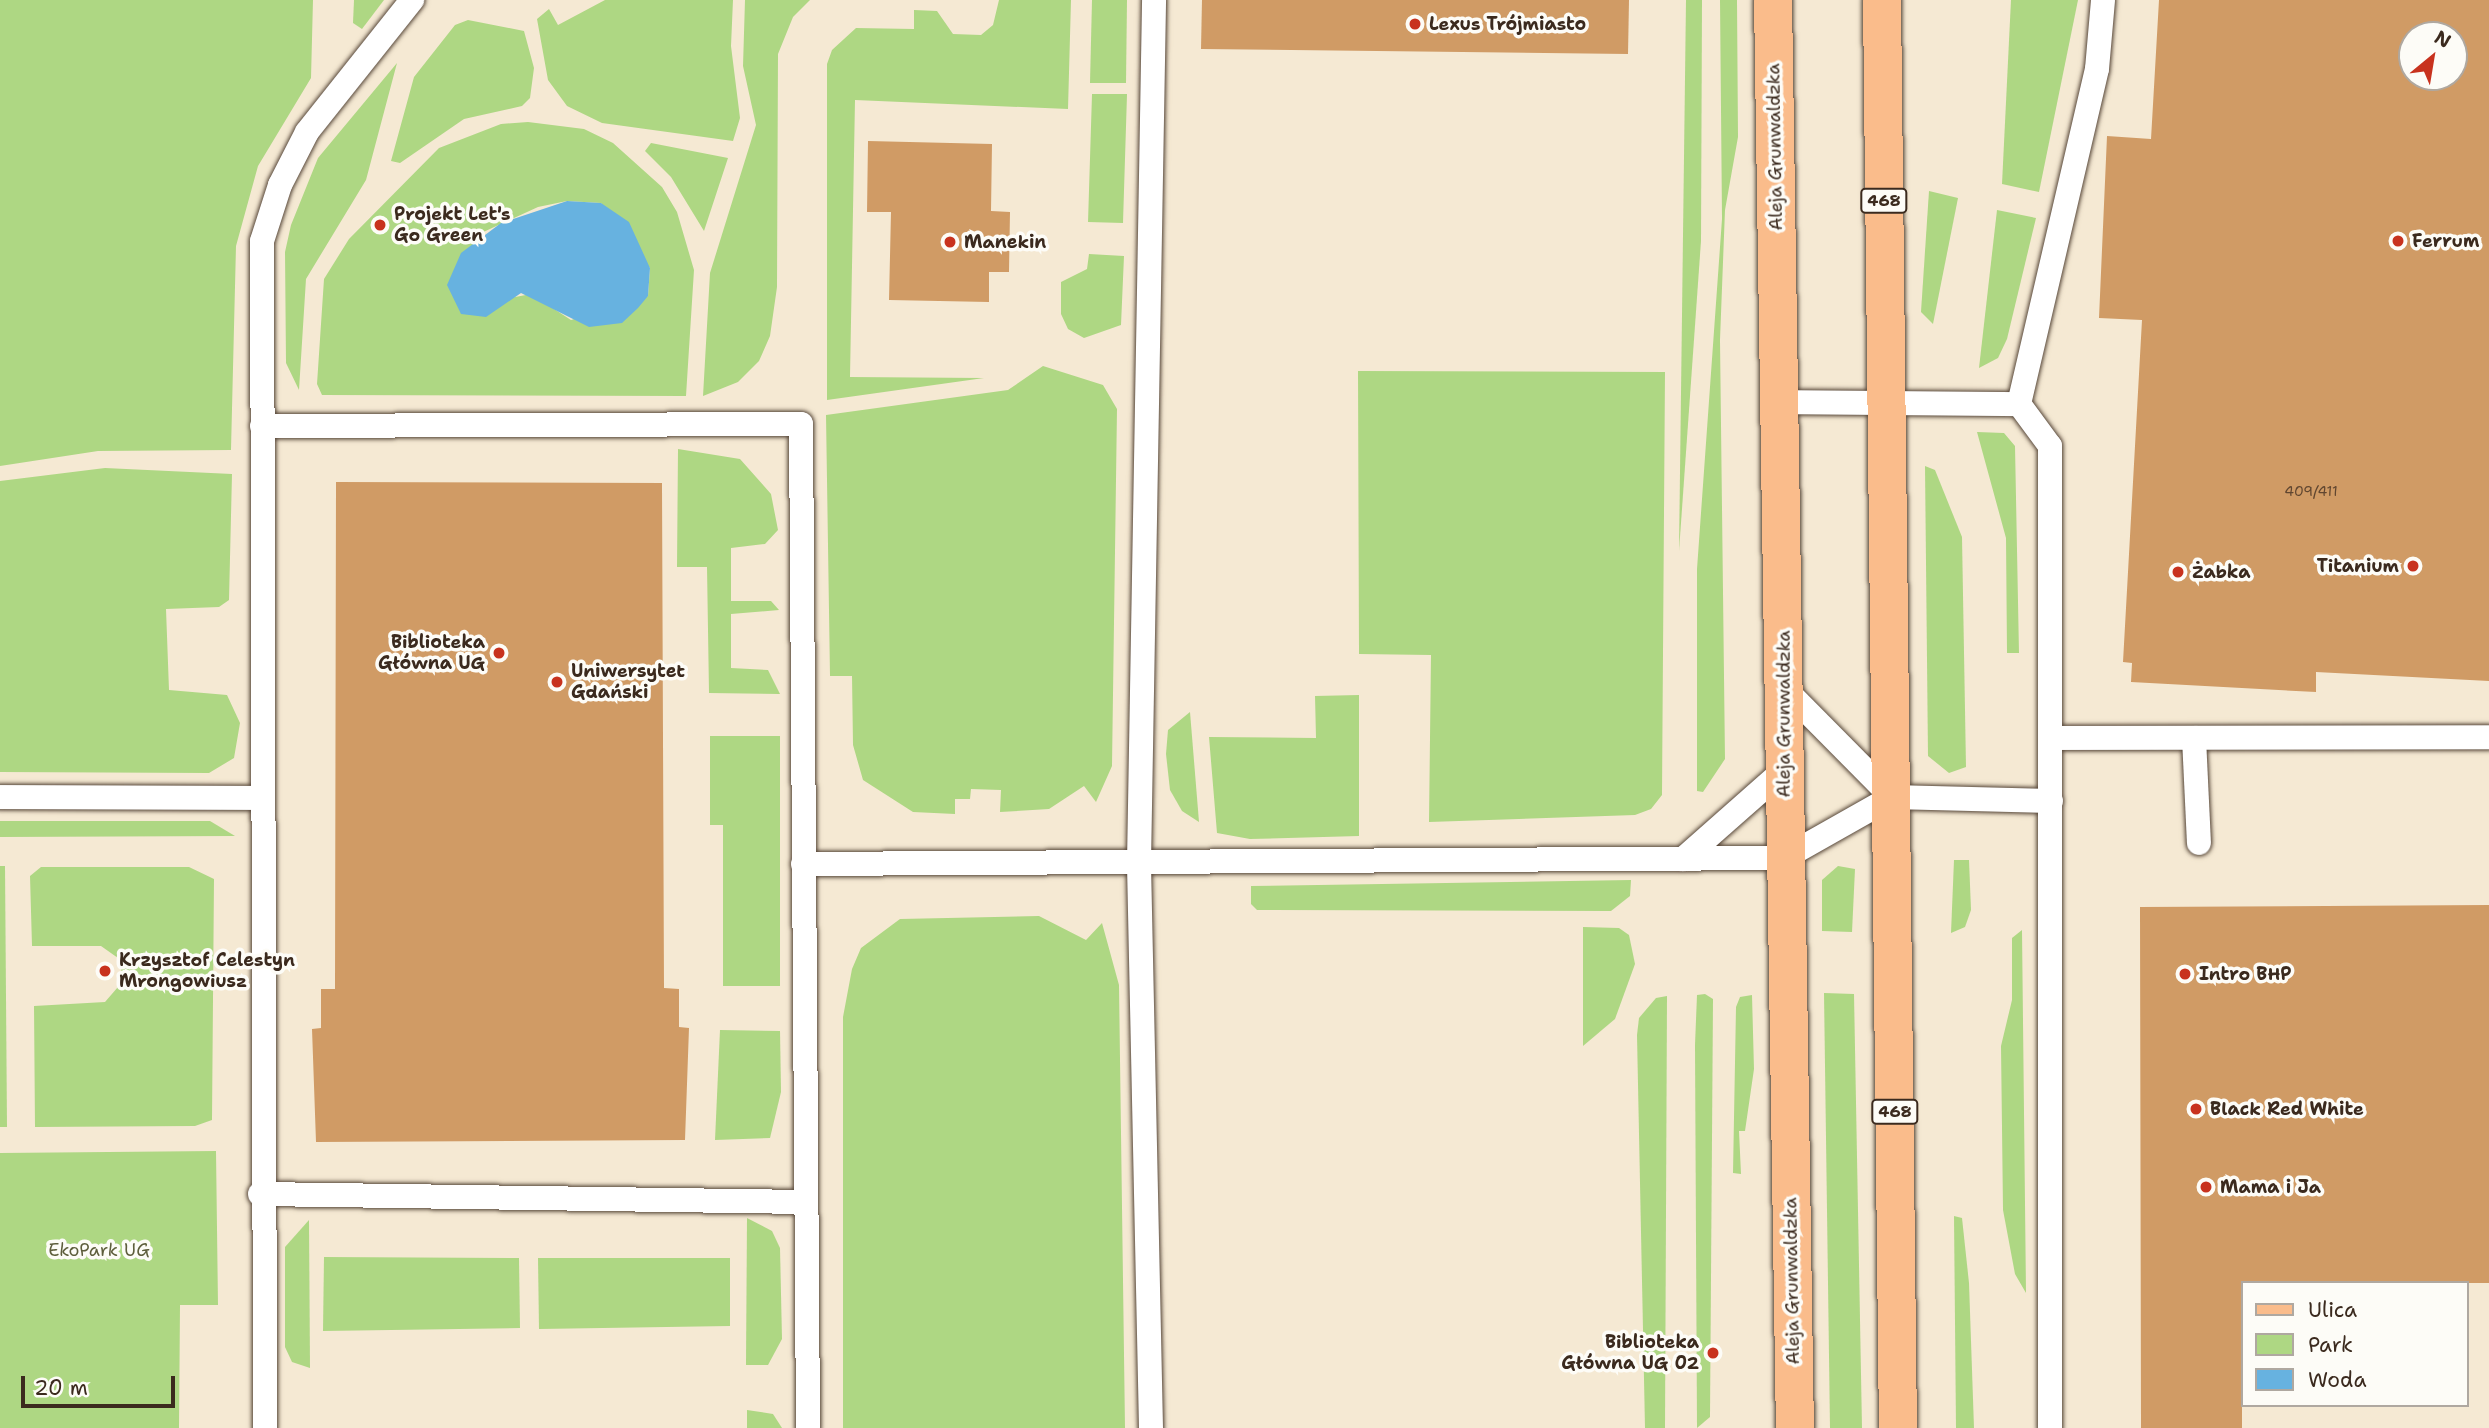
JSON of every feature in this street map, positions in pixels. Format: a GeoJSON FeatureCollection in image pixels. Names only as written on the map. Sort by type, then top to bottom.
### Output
{"type":"FeatureCollection","features":[{"type":"Feature","properties":{"kind":"main road","name":"Aleja Grunwaldzka"},"geometry":{"type":"LineString","coordinates":[[1773,0],[1784,688],[1784,858],[1795,1428]]}},
{"type":"Feature","properties":{"kind":"main road","name":"468"},"geometry":{"type":"LineString","coordinates":[[1882,0],[1898,1428]]}},
{"type":"Feature","properties":{"kind":"lane"},"geometry":{"type":"LineString","coordinates":[[264,1428],[260,1194],[262,241],[279,184],[330,99],[376,53],[412,0]]}},
{"type":"Feature","properties":{"kind":"lane"},"geometry":{"type":"LineString","coordinates":[[1151,1428],[1139,863],[1154,0]]}},
{"type":"Feature","properties":{"kind":"lane"},"geometry":{"type":"LineString","coordinates":[[2050,1428],[2050,446],[2019,404],[2097,69],[2104,0]]}},
{"type":"Feature","properties":{"kind":"lane"},"geometry":{"type":"LineString","coordinates":[[1779,402],[2019,404]]}},
{"type":"Feature","properties":{"kind":"lane"},"geometry":{"type":"LineString","coordinates":[[262,426],[801,424],[804,1202],[808,1428]]}},
{"type":"Feature","properties":{"kind":"lane"},"geometry":{"type":"LineString","coordinates":[[1784,688],[1892,797]]}},
{"type":"Feature","properties":{"kind":"lane"},"geometry":{"type":"LineString","coordinates":[[2052,738],[2489,737]]}},
{"type":"Feature","properties":{"kind":"lane"},"geometry":{"type":"LineString","coordinates":[[2194,738],[2199,843]]}},
{"type":"Feature","properties":{"kind":"lane"},"geometry":{"type":"LineString","coordinates":[[1683,859],[1785,769]]}},
{"type":"Feature","properties":{"kind":"lane"},"geometry":{"type":"LineString","coordinates":[[0,797],[262,798]]}},
{"type":"Feature","properties":{"kind":"lane"},"geometry":{"type":"LineString","coordinates":[[803,864],[1784,858],[1892,797],[2051,801]]}},
{"type":"Feature","properties":{"kind":"lane"},"geometry":{"type":"LineString","coordinates":[[260,1194],[804,1202]]}},
{"type":"Feature","properties":{"kind":"green space"},"geometry":{"type":"Polygon","coordinates":[[[0,0],[313,0],[311,78],[258,166],[236,246],[231,450],[98,451],[0,466],[0,0]]]}},
{"type":"Feature","properties":{"kind":"green space"},"geometry":{"type":"Polygon","coordinates":[[[354,0],[384,0],[362,29],[353,23],[354,0]]]}},
{"type":"Feature","properties":{"kind":"green space"},"geometry":{"type":"Polygon","coordinates":[[[605,0],[733,0],[731,46],[740,118],[733,141],[602,123],[567,106],[548,80],[537,19],[549,9],[558,25],[605,0]]]}},
{"type":"Feature","properties":{"kind":"green space"},"geometry":{"type":"Polygon","coordinates":[[[745,0],[810,0],[793,17],[778,54],[777,287],[770,336],[759,361],[738,382],[703,396],[710,273],[756,125],[743,66],[745,0]]]}},
{"type":"Feature","properties":{"kind":"green space"},"geometry":{"type":"Polygon","coordinates":[[[999,0],[1071,0],[1068,109],[855,100],[850,377],[984,378],[827,400],[827,64],[832,50],[856,28],[914,29],[914,10],[937,11],[953,34],[981,35],[993,25],[999,0]]]}},
{"type":"Feature","properties":{"kind":"green space"},"geometry":{"type":"Polygon","coordinates":[[[1092,0],[1127,0],[1126,83],[1090,83],[1092,0]]]}},
{"type":"Feature","properties":{"kind":"green space"},"geometry":{"type":"Polygon","coordinates":[[[1686,0],[1702,0],[1701,241],[1679,551],[1686,0]]]}},
{"type":"Feature","properties":{"kind":"green space"},"geometry":{"type":"Polygon","coordinates":[[[1720,0],[1737,0],[1738,137],[1725,210],[1720,340],[1725,759],[1703,792],[1697,791],[1697,569],[1722,219],[1720,0]]]}},
{"type":"Feature","properties":{"kind":"green space"},"geometry":{"type":"Polygon","coordinates":[[[2011,0],[2078,0],[2039,192],[2002,184],[2011,0]]]}},
{"type":"Feature","properties":{"kind":"green space"},"geometry":{"type":"Polygon","coordinates":[[[468,20],[524,31],[534,68],[530,98],[522,106],[464,119],[400,163],[391,161],[414,77],[455,25],[468,20]]]}},
{"type":"Feature","properties":{"kind":"green space"},"geometry":{"type":"Polygon","coordinates":[[[397,63],[366,180],[306,279],[299,390],[286,363],[285,252],[291,225],[318,158],[397,63]]]}},
{"type":"Feature","properties":{"kind":"green space"},"geometry":{"type":"Polygon","coordinates":[[[1092,94],[1127,94],[1123,223],[1088,222],[1092,94]]]}},
{"type":"Feature","properties":{"kind":"green space"},"geometry":{"type":"Polygon","coordinates":[[[528,122],[584,129],[613,143],[662,187],[677,212],[694,270],[686,396],[322,395],[317,384],[324,279],[349,239],[439,148],[501,124],[528,122]],[[567,201],[538,207],[479,234],[510,298],[531,294],[571,320],[648,296],[650,268],[601,203],[567,201]]]}},
{"type":"Feature","properties":{"kind":"green space"},"geometry":{"type":"Polygon","coordinates":[[[651,143],[728,158],[704,231],[671,177],[645,151],[651,143]]]}},
{"type":"Feature","properties":{"kind":"green space"},"geometry":{"type":"Polygon","coordinates":[[[1929,191],[1958,198],[1933,324],[1921,312],[1929,191]]]}},
{"type":"Feature","properties":{"kind":"green space"},"geometry":{"type":"Polygon","coordinates":[[[1997,210],[2036,218],[2007,339],[1998,358],[1979,368],[1997,210]]]}},
{"type":"Feature","properties":{"kind":"green space"},"geometry":{"type":"Polygon","coordinates":[[[1089,254],[1124,256],[1121,325],[1084,338],[1068,329],[1061,314],[1061,282],[1087,269],[1089,254]]]}},
{"type":"Feature","properties":{"kind":"green space"},"geometry":{"type":"Polygon","coordinates":[[[1043,366],[1103,385],[1117,409],[1112,766],[1096,802],[1084,786],[1049,809],[1000,812],[1001,790],[971,789],[970,799],[955,799],[955,814],[913,812],[863,780],[853,745],[852,676],[830,676],[826,415],[1008,390],[1043,366]]]}},
{"type":"Feature","properties":{"kind":"green space"},"geometry":{"type":"Polygon","coordinates":[[[1358,371],[1665,372],[1662,795],[1651,809],[1635,815],[1429,822],[1431,655],[1359,654],[1358,371]]]}},
{"type":"Feature","properties":{"kind":"green space"},"geometry":{"type":"Polygon","coordinates":[[[1977,432],[2004,433],[2015,446],[2019,653],[2007,653],[2006,538],[1977,432]]]}},
{"type":"Feature","properties":{"kind":"green space"},"geometry":{"type":"Polygon","coordinates":[[[678,449],[740,459],[771,494],[778,530],[765,544],[731,548],[731,601],[771,601],[779,610],[731,614],[731,668],[768,670],[780,694],[709,693],[707,567],[677,567],[678,449]]]}},
{"type":"Feature","properties":{"kind":"green space"},"geometry":{"type":"Polygon","coordinates":[[[1925,466],[1935,470],[1962,537],[1966,767],[1949,773],[1928,756],[1925,466]]]}},
{"type":"Feature","properties":{"kind":"green space"},"geometry":{"type":"Polygon","coordinates":[[[105,468],[232,474],[229,600],[219,607],[166,609],[169,690],[227,695],[240,723],[234,758],[209,773],[0,772],[0,481],[105,468]]]}},
{"type":"Feature","properties":{"kind":"green space"},"geometry":{"type":"Polygon","coordinates":[[[1359,695],[1359,836],[1250,839],[1217,833],[1209,737],[1316,738],[1315,696],[1359,695]]]}},
{"type":"Feature","properties":{"kind":"green space"},"geometry":{"type":"Polygon","coordinates":[[[1190,712],[1199,822],[1182,811],[1170,790],[1166,754],[1168,730],[1190,712]]]}},
{"type":"Feature","properties":{"kind":"green space"},"geometry":{"type":"Polygon","coordinates":[[[710,736],[780,736],[780,986],[723,986],[723,825],[710,825],[710,736]]]}},
{"type":"Feature","properties":{"kind":"green space"},"geometry":{"type":"Polygon","coordinates":[[[0,821],[210,821],[235,836],[0,837],[0,821]]]}},
{"type":"Feature","properties":{"kind":"green space"},"geometry":{"type":"Polygon","coordinates":[[[1954,860],[1969,860],[1971,910],[1965,927],[1951,933],[1954,860]]]}},
{"type":"Feature","properties":{"kind":"green space"},"geometry":{"type":"Polygon","coordinates":[[[0,866],[5,866],[7,1127],[0,1127],[0,866]]]}},
{"type":"Feature","properties":{"kind":"green space"},"geometry":{"type":"Polygon","coordinates":[[[1838,866],[1855,869],[1852,932],[1822,931],[1822,880],[1838,866]]]}},
{"type":"Feature","properties":{"kind":"green space"},"geometry":{"type":"Polygon","coordinates":[[[41,867],[189,867],[214,879],[212,1120],[195,1126],[35,1127],[34,1006],[105,1002],[124,980],[118,958],[101,946],[32,946],[30,876],[41,867]]]}},
{"type":"Feature","properties":{"kind":"green space"},"geometry":{"type":"Polygon","coordinates":[[[1631,880],[1630,896],[1611,911],[1257,910],[1251,904],[1251,886],[1631,880]]]}},
{"type":"Feature","properties":{"kind":"green space"},"geometry":{"type":"Polygon","coordinates":[[[1039,916],[1086,940],[1102,923],[1119,985],[1125,1428],[843,1428],[843,1017],[852,969],[861,948],[900,919],[1039,916]]]}},
{"type":"Feature","properties":{"kind":"green space"},"geometry":{"type":"Polygon","coordinates":[[[1583,927],[1619,928],[1629,935],[1635,964],[1615,1019],[1583,1046],[1583,927]]]}},
{"type":"Feature","properties":{"kind":"green space"},"geometry":{"type":"Polygon","coordinates":[[[2022,930],[2026,1293],[2015,1274],[2003,1210],[2001,1046],[2012,1000],[2012,938],[2022,930]]]}},
{"type":"Feature","properties":{"kind":"green space"},"geometry":{"type":"Polygon","coordinates":[[[1824,993],[1854,994],[1862,1428],[1830,1428],[1824,993]]]}},
{"type":"Feature","properties":{"kind":"green space"},"geometry":{"type":"Polygon","coordinates":[[[1705,994],[1713,999],[1710,1417],[1697,1428],[1695,1045],[1697,995],[1705,994]]]}},
{"type":"Feature","properties":{"kind":"green space"},"geometry":{"type":"Polygon","coordinates":[[[1752,995],[1754,1069],[1745,1131],[1739,1131],[1741,1174],[1733,1173],[1736,1007],[1740,997],[1752,995]]]}},
{"type":"Feature","properties":{"kind":"green space"},"geometry":{"type":"Polygon","coordinates":[[[1667,996],[1665,1428],[1645,1428],[1637,1035],[1639,1018],[1656,998],[1667,996]]]}},
{"type":"Feature","properties":{"kind":"green space"},"geometry":{"type":"Polygon","coordinates":[[[720,1030],[780,1031],[781,1092],[770,1138],[715,1140],[720,1030]]]}},
{"type":"Feature","properties":{"kind":"green space","name":"EkoPark UG"},"geometry":{"type":"Polygon","coordinates":[[[216,1151],[218,1305],[180,1305],[179,1428],[0,1428],[0,1153],[216,1151]]]}},
{"type":"Feature","properties":{"kind":"green space"},"geometry":{"type":"Polygon","coordinates":[[[1954,1216],[1962,1218],[1969,1283],[1974,1428],[1956,1428],[1954,1216]]]}},
{"type":"Feature","properties":{"kind":"green space"},"geometry":{"type":"Polygon","coordinates":[[[747,1218],[772,1231],[780,1248],[782,1339],[768,1365],[746,1365],[747,1218]]]}},
{"type":"Feature","properties":{"kind":"green space"},"geometry":{"type":"Polygon","coordinates":[[[309,1220],[310,1368],[292,1362],[285,1347],[285,1247],[309,1220]]]}},
{"type":"Feature","properties":{"kind":"green space"},"geometry":{"type":"Polygon","coordinates":[[[324,1257],[519,1258],[520,1328],[323,1331],[324,1257]]]}},
{"type":"Feature","properties":{"kind":"green space"},"geometry":{"type":"Polygon","coordinates":[[[538,1258],[730,1258],[730,1326],[539,1329],[538,1258]]]}},
{"type":"Feature","properties":{"kind":"green space"},"geometry":{"type":"Polygon","coordinates":[[[747,1410],[773,1414],[782,1428],[747,1428],[747,1410]]]}},
{"type":"Feature","properties":{"kind":"water"},"geometry":{"type":"Polygon","coordinates":[[[567,201],[601,203],[629,222],[650,268],[648,296],[638,308],[622,323],[589,327],[521,293],[486,317],[461,314],[447,285],[461,253],[501,223],[567,201]]]}},
{"type":"Feature","properties":{"kind":"building","name":"Lexus Trójmiasto"},"geometry":{"type":"Polygon","coordinates":[[[1202,0],[1629,0],[1628,54],[1201,49],[1202,0]]]}},
{"type":"Feature","properties":{"kind":"building"},"geometry":{"type":"Polygon","coordinates":[[[2159,0],[2489,0],[2489,681],[2316,672],[2316,692],[2131,682],[2132,663],[2123,662],[2142,320],[2099,318],[2107,136],[2151,139],[2159,0]]]}},
{"type":"Feature","properties":{"kind":"building","name":"Manekin"},"geometry":{"type":"Polygon","coordinates":[[[868,141],[992,144],[991,211],[1010,212],[1009,272],[989,272],[989,302],[889,300],[891,212],[867,212],[868,141]]]}},
{"type":"Feature","properties":{"kind":"building","name":"Biblioteka Główna UG"},"geometry":{"type":"Polygon","coordinates":[[[336,482],[662,483],[664,988],[679,989],[679,1027],[689,1028],[685,1140],[316,1142],[312,1029],[321,1028],[321,989],[335,989],[336,482]]]}},
{"type":"Feature","properties":{"kind":"building"},"geometry":{"type":"Polygon","coordinates":[[[2489,905],[2489,1283],[2240,1281],[2242,1428],[2141,1428],[2140,907],[2489,905]]]}},
{"type":"Feature","properties":{"kind":"place","name":"Lexus Trójmiasto"},"geometry":{"type":"Point","coordinates":[1415,24]}},
{"type":"Feature","properties":{"kind":"place","name":"Projekt Let's Go Green"},"geometry":{"type":"Point","coordinates":[380,225]}},
{"type":"Feature","properties":{"kind":"place","name":"Ferrum"},"geometry":{"type":"Point","coordinates":[2398,241]}},
{"type":"Feature","properties":{"kind":"place","name":"Manekin"},"geometry":{"type":"Point","coordinates":[950,242]}},
{"type":"Feature","properties":{"kind":"place","name":"Titanium"},"geometry":{"type":"Point","coordinates":[2413,566]}},
{"type":"Feature","properties":{"kind":"place","name":"Żabka"},"geometry":{"type":"Point","coordinates":[2178,572]}},
{"type":"Feature","properties":{"kind":"place","name":"Biblioteka Główna UG"},"geometry":{"type":"Point","coordinates":[499,653]}},
{"type":"Feature","properties":{"kind":"place","name":"Uniwersytet Gdański"},"geometry":{"type":"Point","coordinates":[557,682]}},
{"type":"Feature","properties":{"kind":"place","name":"Krzysztof Celestyn Mrongowiusz"},"geometry":{"type":"Point","coordinates":[105,971]}},
{"type":"Feature","properties":{"kind":"place","name":"Intro BHP"},"geometry":{"type":"Point","coordinates":[2185,974]}},
{"type":"Feature","properties":{"kind":"place","name":"Black Red White"},"geometry":{"type":"Point","coordinates":[2196,1109]}},
{"type":"Feature","properties":{"kind":"place","name":"Mama i Ja"},"geometry":{"type":"Point","coordinates":[2206,1187]}},
{"type":"Feature","properties":{"kind":"place","name":"Biblioteka Główna UG 02"},"geometry":{"type":"Point","coordinates":[1713,1353]}}]}
